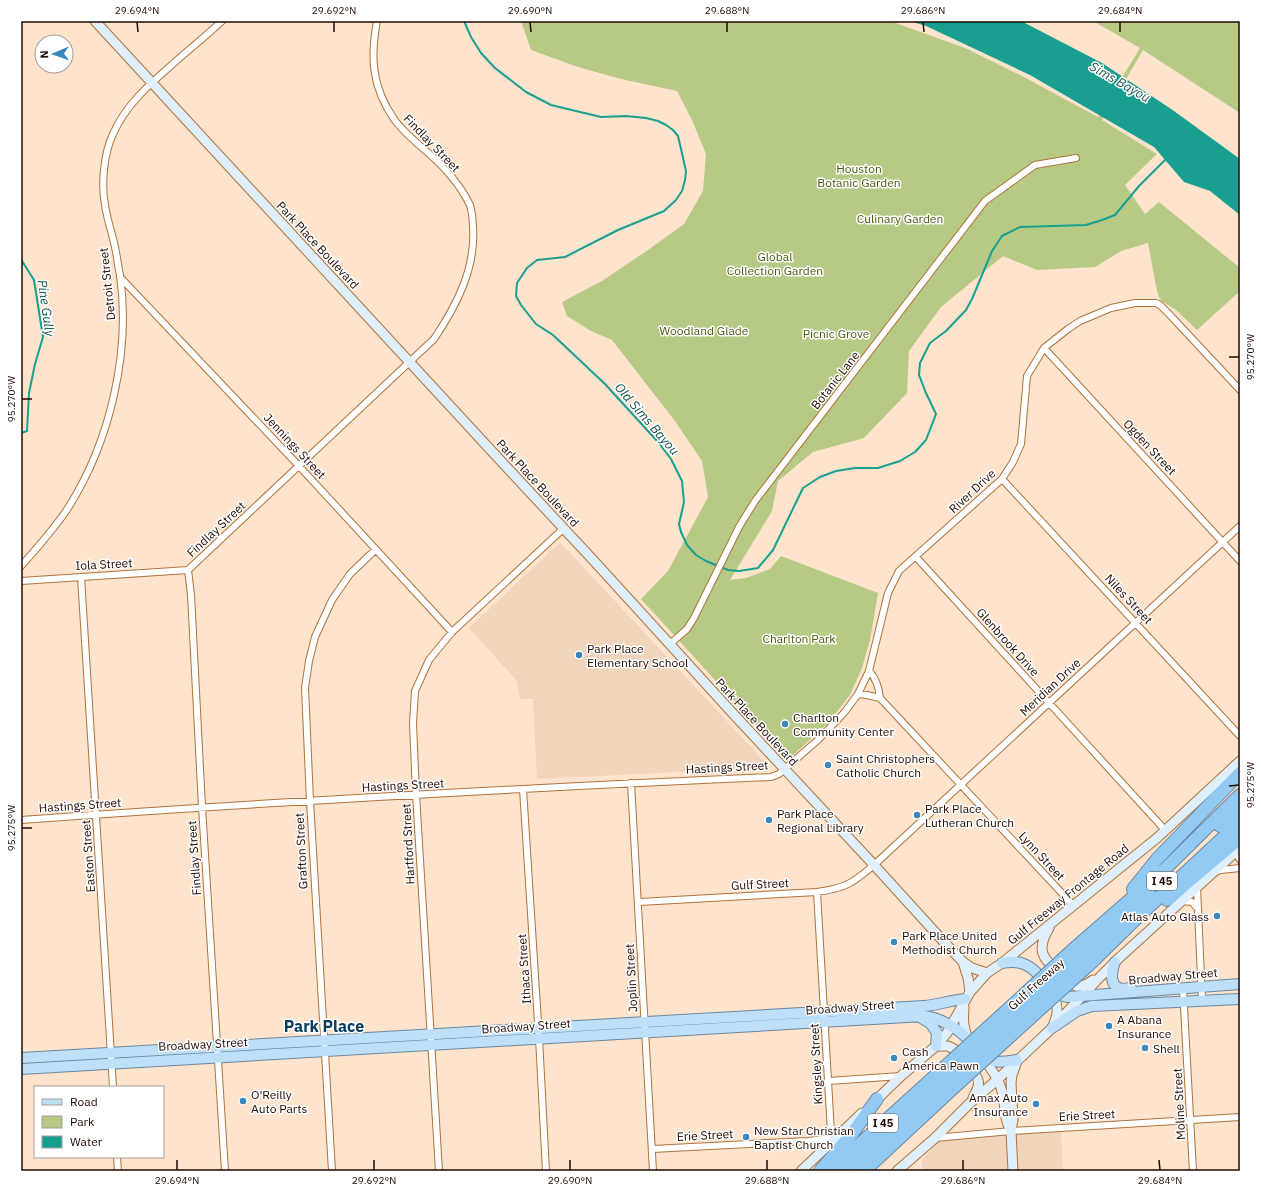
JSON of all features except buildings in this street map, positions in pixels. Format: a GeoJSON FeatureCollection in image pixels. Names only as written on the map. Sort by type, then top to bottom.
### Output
{"type":"FeatureCollection","features":[{"type":"Feature","properties":{"kind":"highway"},"geometry":{"type":"LineString","coordinates":[[1116,911],[1157,859],[1240,773]]}},
{"type":"Feature","properties":{"kind":"highway","name":"Gulf Freeway"},"geometry":{"type":"LineString","coordinates":[[1084,954],[1116,911],[1164,870],[1240,795]]}},
{"type":"Feature","properties":{"kind":"highway","name":"Gulf Freeway"},"geometry":{"type":"LineString","coordinates":[[847,1171],[1084,954],[1240,807]]}},
{"type":"Feature","properties":{"kind":"highway","name":"Gulf Freeway"},"geometry":{"type":"LineString","coordinates":[[1084,954],[1140,915],[1240,822]]}},
{"type":"Feature","properties":{"kind":"highway"},"geometry":{"type":"LineString","coordinates":[[1140,915],[1167,900],[1240,838]]}},
{"type":"Feature","properties":{"kind":"highway","name":"Gulf Freeway"},"geometry":{"type":"LineString","coordinates":[[830,1171],[943,1083]]}},
{"type":"Feature","properties":{"kind":"highway","name":"Gulf Freeway"},"geometry":{"type":"LineString","coordinates":[[864,1171],[943,1083]]}},
{"type":"Feature","properties":{"kind":"highway"},"geometry":{"type":"LineString","coordinates":[[820,1171],[852,1134],[878,1099]]}},
{"type":"Feature","properties":{"kind":"main road","name":"Park Place Boulevard"},"geometry":{"type":"LineString","coordinates":[[95,21],[963,962],[972,968],[987,973]]}},
{"type":"Feature","properties":{"kind":"main road","name":"Gulf Freeway Frontage Road"},"geometry":{"type":"LineString","coordinates":[[801,1171],[901,1076],[936,1046],[952,1027],[967,996],[987,973],[1002,964],[1157,838],[1240,760]]}},
{"type":"Feature","properties":{"kind":"main road"},"geometry":{"type":"LineString","coordinates":[[897,1171],[935,1138],[969,1104],[1052,1028],[1115,962],[1239,849]]}},
{"type":"Feature","properties":{"kind":"main road"},"geometry":{"type":"LineString","coordinates":[[1053,922],[1042,942],[1044,957],[1048,962],[1070,983],[1076,986],[1085,985],[1099,978]]}},
{"type":"Feature","properties":{"kind":"main road","name":"Park Place Boulevard"},"geometry":{"type":"LineString","coordinates":[[963,962],[968,978],[967,996]]}},
{"type":"Feature","properties":{"kind":"main road"},"geometry":{"type":"LineString","coordinates":[[1002,964],[1009,962],[1025,964],[1034,969],[1053,991],[1058,1007],[1058,1016],[1052,1028]]}},
{"type":"Feature","properties":{"kind":"main road"},"geometry":{"type":"LineString","coordinates":[[1115,962],[1112,971],[1114,984],[1121,989],[1131,988],[1138,992]]}},
{"type":"Feature","properties":{"kind":"main road","name":"Broadway Street"},"geometry":{"type":"LineString","coordinates":[[1053,991],[1061,996],[1068,997],[1240,984]]}},
{"type":"Feature","properties":{"kind":"main road","name":"Broadway Street"},"geometry":{"type":"LineString","coordinates":[[824,1017],[936,1005],[967,996]]}},
{"type":"Feature","properties":{"kind":"main road"},"geometry":{"type":"LineString","coordinates":[[967,996],[963,1019],[964,1028],[968,1039]]}},
{"type":"Feature","properties":{"kind":"main road","name":"Broadway Street"},"geometry":{"type":"LineString","coordinates":[[1052,1028],[1077,1011],[1092,1006],[1240,999]]}},
{"type":"Feature","properties":{"kind":"main road"},"geometry":{"type":"LineString","coordinates":[[912,1016],[922,1018],[931,1024],[937,1033],[936,1046],[948,1046],[954,1049],[978,1078],[979,1085],[969,1104]]}},
{"type":"Feature","properties":{"kind":"main road","name":"Broadway Street"},"geometry":{"type":"LineString","coordinates":[[21,1068],[111,1058],[824,1017],[931,1016],[945,1021],[968,1039],[982,1056]]}},
{"type":"Feature","properties":{"kind":"main road"},"geometry":{"type":"LineString","coordinates":[[982,1056],[993,1061],[1000,1062],[1017,1060]]}},
{"type":"Feature","properties":{"kind":"main road"},"geometry":{"type":"LineString","coordinates":[[982,1056],[998,1079],[1003,1095],[1006,1121],[1011,1131]]}},
{"type":"Feature","properties":{"kind":"main road","name":"Broadway Street"},"geometry":{"type":"LineString","coordinates":[[21,1058],[111,1058]]}},
{"type":"Feature","properties":{"kind":"main road"},"geometry":{"type":"LineString","coordinates":[[1013,1171],[1011,1131],[1013,1120],[1012,1075],[1017,1060]]}},
{"type":"Feature","properties":{"kind":"street","name":"Detroit Street"},"geometry":{"type":"LineString","coordinates":[[21,566],[48,535],[68,508],[83,481],[106,426],[119,367],[123,318],[120,277],[116,249],[104,197],[104,173],[107,152],[112,135],[121,118],[133,101],[151,83],[222,21]]}},
{"type":"Feature","properties":{"kind":"street","name":"Findlay Street"},"geometry":{"type":"LineString","coordinates":[[225,1171],[202,807],[191,595],[188,570],[434,339],[459,298],[470,266],[474,240],[473,219],[470,206],[460,188],[444,167],[403,130],[394,119],[384,101],[378,86],[373,57],[376,21]]}},
{"type":"Feature","properties":{"kind":"street","name":"Botanic Lane"},"geometry":{"type":"LineString","coordinates":[[670,644],[687,629],[739,527],[755,501],[985,202],[1035,165],[1076,158]]}},
{"type":"Feature","properties":{"kind":"street","name":"Jennings Street"},"geometry":{"type":"LineString","coordinates":[[120,277],[299,466],[452,632]]}},
{"type":"Feature","properties":{"kind":"street","name":"River Drive"},"geometry":{"type":"LineString","coordinates":[[785,769],[819,739],[844,713],[858,694],[869,671],[888,593],[899,571],[1002,479],[1014,462],[1021,444],[1027,376],[1044,348],[1080,321],[1111,308],[1135,303],[1156,303],[1169,314],[1240,390]]}},
{"type":"Feature","properties":{"kind":"street","name":"Ogden Street"},"geometry":{"type":"LineString","coordinates":[[1044,348],[1240,561]]}},
{"type":"Feature","properties":{"kind":"street","name":"Niles Street"},"geometry":{"type":"LineString","coordinates":[[1002,479],[1240,736]]}},
{"type":"Feature","properties":{"kind":"street","name":"Meridian Drive"},"geometry":{"type":"LineString","coordinates":[[874,865],[1240,526]]}},
{"type":"Feature","properties":{"kind":"street","name":"Hartford Street"},"geometry":{"type":"LineString","coordinates":[[439,1171],[416,794],[413,724],[415,691],[429,660],[452,632],[564,528]]}},
{"type":"Feature","properties":{"kind":"street","name":"Grafton Street"},"geometry":{"type":"LineString","coordinates":[[332,1171],[310,801],[306,688],[309,661],[315,637],[332,600],[350,574],[375,550]]}},
{"type":"Feature","properties":{"kind":"street","name":"Glenbrook Drive"},"geometry":{"type":"LineString","coordinates":[[916,557],[1165,830]]}},
{"type":"Feature","properties":{"kind":"street","name":"Iola Street"},"geometry":{"type":"LineString","coordinates":[[21,581],[188,570]]}},
{"type":"Feature","properties":{"kind":"street","name":"Easton Street"},"geometry":{"type":"LineString","coordinates":[[81,576],[113,1086]]}},
{"type":"Feature","properties":{"kind":"street","name":"Lynn Street"},"geometry":{"type":"LineString","coordinates":[[869,671],[874,676],[879,689],[880,698],[1073,905]]}},
{"type":"Feature","properties":{"kind":"street"},"geometry":{"type":"LineString","coordinates":[[858,694],[880,698]]}},
{"type":"Feature","properties":{"kind":"street","name":"Hastings Street"},"geometry":{"type":"LineString","coordinates":[[21,820],[416,794],[771,777],[779,774],[785,769]]}},
{"type":"Feature","properties":{"kind":"street","name":"Joplin Street"},"geometry":{"type":"LineString","coordinates":[[631,783],[639,902],[653,1171]]}},
{"type":"Feature","properties":{"kind":"street","name":"Ithaca Street"},"geometry":{"type":"LineString","coordinates":[[523,789],[539,1033],[546,1171]]}},
{"type":"Feature","properties":{"kind":"street"},"geometry":{"type":"LineString","coordinates":[[1239,849],[1238,856],[1240,860]]}},
{"type":"Feature","properties":{"kind":"street","name":"Gulf Street"},"geometry":{"type":"LineString","coordinates":[[639,902],[817,892],[840,888],[850,884],[874,865]]}},
{"type":"Feature","properties":{"kind":"street"},"geometry":{"type":"LineString","coordinates":[[1215,872],[1240,868]]}},
{"type":"Feature","properties":{"kind":"street"},"geometry":{"type":"LineString","coordinates":[[1197,887],[1202,1000]]}},
{"type":"Feature","properties":{"kind":"street","name":"Kingsley Street"},"geometry":{"type":"LineString","coordinates":[[817,892],[828,1081],[832,1133],[834,1139]]}},
{"type":"Feature","properties":{"kind":"street"},"geometry":{"type":"LineString","coordinates":[[1182,901],[1192,902],[1198,909]]}},
{"type":"Feature","properties":{"kind":"street","name":"Moline Street"},"geometry":{"type":"LineString","coordinates":[[1183,989],[1193,1171]]}},
{"type":"Feature","properties":{"kind":"street"},"geometry":{"type":"LineString","coordinates":[[828,1081],[901,1076]]}},
{"type":"Feature","properties":{"kind":"street","name":"Erie Street"},"geometry":{"type":"LineString","coordinates":[[935,1138],[1011,1131],[1240,1117]]}},
{"type":"Feature","properties":{"kind":"street","name":"Erie Street"},"geometry":{"type":"LineString","coordinates":[[652,1149],[808,1142],[834,1139]]}},
{"type":"Feature","properties":{"kind":"street"},"geometry":{"type":"LineString","coordinates":[[808,1142],[817,1145],[822,1151]]}},
{"type":"Feature","properties":{"kind":"street"},"geometry":{"type":"LineString","coordinates":[[117,1158],[118,1171]]}},
{"type":"Feature","properties":{"kind":"shaded area","name":"Park Place Elementary School"},"geometry":{"type":"Polygon","coordinates":[[[560,542],[765,762],[761,768],[537,779],[533,699],[520,699],[517,681],[469,628],[560,542]]]}},
{"type":"Feature","properties":{"kind":"shaded area"},"geometry":{"type":"Polygon","coordinates":[[[1061,1131],[1063,1171],[922,1171],[922,1160],[940,1140],[1061,1131]]]}},
{"type":"Feature","properties":{"kind":"green space","name":"Houston Botanic Garden"},"geometry":{"type":"Polygon","coordinates":[[[521,21],[890,21],[965,48],[1022,76],[1098,117],[1140,48],[1093,21],[1240,21],[1240,113],[1143,50],[1102,120],[1157,154],[1125,185],[1145,214],[1159,202],[1240,268],[1240,291],[1197,330],[1176,310],[1160,300],[1148,243],[1121,251],[1095,267],[1037,270],[1003,256],[941,307],[909,351],[907,393],[864,438],[813,452],[778,481],[772,511],[730,580],[746,578],[770,569],[781,556],[878,593],[870,640],[862,668],[850,695],[829,722],[788,760],[641,599],[668,571],[708,497],[702,461],[675,421],[612,340],[591,331],[567,316],[562,302],[602,281],[684,224],[703,191],[706,154],[692,120],[677,91],[621,79],[578,67],[531,50],[521,21]]]}},
{"type":"Feature","properties":{"kind":"water","name":"Sims Bayou"},"geometry":{"type":"Polygon","coordinates":[[[910,21],[1021,21],[1102,63],[1174,111],[1240,159],[1240,215],[1210,191],[1184,182],[1154,147],[1030,75],[926,26],[910,21]]]}},
{"type":"Feature","properties":{"kind":"waterway","name":"Old Sims Bayou"},"geometry":{"type":"LineString","coordinates":[[464,21],[471,37],[481,53],[495,68],[526,92],[551,105],[601,117],[626,116],[658,121],[673,130],[678,136],[686,171],[682,191],[676,200],[664,211],[618,230],[565,257],[537,260],[527,268],[517,283],[516,296],[536,324],[553,335],[605,384],[658,442],[671,459],[682,481],[684,502],[679,524],[687,545],[696,555],[728,570],[739,571],[758,568],[773,550],[803,488],[820,477],[836,471],[855,468],[878,468],[900,461],[915,452],[926,440],[936,414],[919,375],[920,363],[930,343],[946,331],[966,310],[992,251],[1002,236],[1020,227],[1086,225],[1115,215],[1139,186],[1167,158]]}},
{"type":"Feature","properties":{"kind":"waterway","name":"Pine Gully"},"geometry":{"type":"LineString","coordinates":[[21,256],[22,261],[34,280],[43,337],[35,364],[29,393],[27,431],[21,433]]}},
{"type":"Feature","properties":{"kind":"place","name":"Park Place Elementary School"},"geometry":{"type":"Point","coordinates":[579,655]}},
{"type":"Feature","properties":{"kind":"place","name":"Charlton Community Center"},"geometry":{"type":"Point","coordinates":[785,724]}},
{"type":"Feature","properties":{"kind":"place","name":"Saint Christophers Catholic Church"},"geometry":{"type":"Point","coordinates":[828,765]}},
{"type":"Feature","properties":{"kind":"place","name":"Park Place Lutheran Church"},"geometry":{"type":"Point","coordinates":[917,815]}},
{"type":"Feature","properties":{"kind":"place","name":"Park Place Regional Library"},"geometry":{"type":"Point","coordinates":[769,820]}},
{"type":"Feature","properties":{"kind":"place","name":"Atlas Auto Glass"},"geometry":{"type":"Point","coordinates":[1217,916]}},
{"type":"Feature","properties":{"kind":"place","name":"Park Place United Methodist Church"},"geometry":{"type":"Point","coordinates":[894,942]}},
{"type":"Feature","properties":{"kind":"place","name":"A Abana Insurance"},"geometry":{"type":"Point","coordinates":[1109,1026]}},
{"type":"Feature","properties":{"kind":"place","name":"Shell"},"geometry":{"type":"Point","coordinates":[1145,1048]}},
{"type":"Feature","properties":{"kind":"place","name":"Cash America Pawn"},"geometry":{"type":"Point","coordinates":[894,1058]}},
{"type":"Feature","properties":{"kind":"place","name":"O'Reilly Auto Parts"},"geometry":{"type":"Point","coordinates":[243,1101]}},
{"type":"Feature","properties":{"kind":"place","name":"Amax Auto Insurance"},"geometry":{"type":"Point","coordinates":[1036,1104]}},
{"type":"Feature","properties":{"kind":"place","name":"New Star Christian Baptist Church"},"geometry":{"type":"Point","coordinates":[746,1137]}},
{"type":"Feature","properties":{"kind":"district","name":"Park Place"},"geometry":{"type":"Point","coordinates":[324,1026]}},
{"type":"Feature","properties":{"kind":"park label","name":"Culinary Garden"},"geometry":{"type":"Point","coordinates":[900,218]}},
{"type":"Feature","properties":{"kind":"park label","name":"Global Collection Garden"},"geometry":{"type":"Point","coordinates":[775,263]}},
{"type":"Feature","properties":{"kind":"park label","name":"Woodland Glade"},"geometry":{"type":"Point","coordinates":[704,330]}},
{"type":"Feature","properties":{"kind":"park label","name":"Picnic Grove"},"geometry":{"type":"Point","coordinates":[836,333]}},
{"type":"Feature","properties":{"kind":"park label","name":"Charlton Park"},"geometry":{"type":"Point","coordinates":[799,638]}}]}
